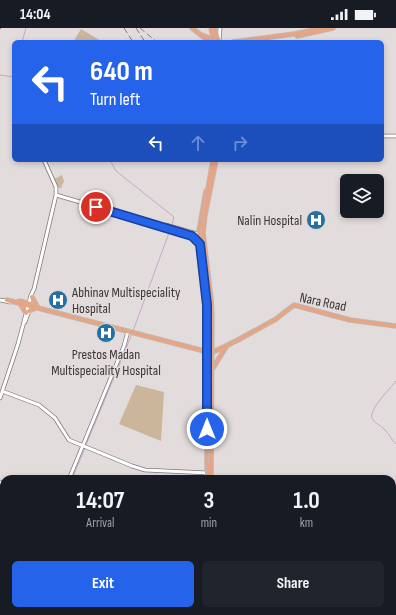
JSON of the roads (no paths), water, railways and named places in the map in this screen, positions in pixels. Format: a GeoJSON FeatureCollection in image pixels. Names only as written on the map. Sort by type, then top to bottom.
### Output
{"type":"FeatureCollection","features":[{"type":"Feature","properties":{"kind":"main road"},"geometry":{"type":"LineString","coordinates":[[192,28],[210,40]]}},
{"type":"Feature","properties":{"kind":"main road"},"geometry":{"type":"LineString","coordinates":[[210,28],[212,40]]}},
{"type":"Feature","properties":{"kind":"main road"},"geometry":{"type":"LineString","coordinates":[[215,28],[218,40]]}},
{"type":"Feature","properties":{"kind":"main road"},"geometry":{"type":"LineString","coordinates":[[255,40],[324,28]]}},
{"type":"Feature","properties":{"kind":"main road"},"geometry":{"type":"LineString","coordinates":[[273,40],[333,28]]}},
{"type":"Feature","properties":{"kind":"main road"},"geometry":{"type":"LineString","coordinates":[[207,473],[208,358],[210,349],[211,296],[199,227],[215,162]]}},
{"type":"Feature","properties":{"kind":"main road"},"geometry":{"type":"LineString","coordinates":[[213,473],[213,368],[200,244],[215,162]]}},
{"type":"Feature","properties":{"kind":"main road"},"geometry":{"type":"LineString","coordinates":[[210,475],[209,311],[200,231],[215,162]]}},
{"type":"Feature","properties":{"kind":"main road"},"geometry":{"type":"LineString","coordinates":[[32,295],[36,306]]}},
{"type":"Feature","properties":{"kind":"main road"},"geometry":{"type":"LineString","coordinates":[[7,300],[21,305],[36,306],[91,322],[201,349],[226,346],[232,343]]}},
{"type":"Feature","properties":{"kind":"main road"},"geometry":{"type":"LineString","coordinates":[[14,302],[20,301],[30,305]]}},
{"type":"Feature","properties":{"kind":"main road"},"geometry":{"type":"LineString","coordinates":[[21,305],[27,312],[36,306]]}},
{"type":"Feature","properties":{"kind":"main road","name":"Nara Road"},"geometry":{"type":"LineString","coordinates":[[232,343],[276,319],[294,305],[350,320],[396,326]]}},
{"type":"Feature","properties":{"kind":"main road"},"geometry":{"type":"LineString","coordinates":[[201,349],[210,349],[232,343]]}},
{"type":"Feature","properties":{"kind":"main road"},"geometry":{"type":"LineString","coordinates":[[213,368],[226,346]]}},
{"type":"Feature","properties":{"kind":"main road"},"geometry":{"type":"LineString","coordinates":[[201,349],[208,358]]}},
{"type":"Feature","properties":{"kind":"street"},"geometry":{"type":"LineString","coordinates":[[219,40],[220,28]]}},
{"type":"Feature","properties":{"kind":"street"},"geometry":{"type":"LineString","coordinates":[[384,136],[396,136]]}},
{"type":"Feature","properties":{"kind":"street"},"geometry":{"type":"LineString","coordinates":[[0,398],[30,305],[56,195],[56,187],[45,162]]}},
{"type":"Feature","properties":{"kind":"street"},"geometry":{"type":"LineString","coordinates":[[56,195],[201,236]]}},
{"type":"Feature","properties":{"kind":"street"},"geometry":{"type":"LineString","coordinates":[[191,234],[199,227]]}},
{"type":"Feature","properties":{"kind":"street"},"geometry":{"type":"LineString","coordinates":[[191,234],[200,244]]}},
{"type":"Feature","properties":{"kind":"street"},"geometry":{"type":"LineString","coordinates":[[0,300],[14,302]]}},
{"type":"Feature","properties":{"kind":"street"},"geometry":{"type":"LineString","coordinates":[[71,475],[131,332]]}},
{"type":"Feature","properties":{"kind":"street"},"geometry":{"type":"LineString","coordinates":[[2,391],[39,405],[55,418],[69,440],[145,470],[213,473]]}},
{"type":"Feature","properties":{"kind":"waterway"},"geometry":{"type":"LineString","coordinates":[[23,40],[26,28]]}},
{"type":"Feature","properties":{"kind":"waterway"},"geometry":{"type":"LineString","coordinates":[[0,75],[12,77]]}},
{"type":"Feature","properties":{"kind":"waterway"},"geometry":{"type":"LineString","coordinates":[[111,162],[116,171],[174,217],[172,225]]}},
{"type":"Feature","properties":{"kind":"waterway"},"geometry":{"type":"LineString","coordinates":[[133,331],[170,230]]}},
{"type":"Feature","properties":{"kind":"waterway"},"geometry":{"type":"LineString","coordinates":[[86,445],[132,334]]}},
{"type":"Feature","properties":{"kind":"waterway"},"geometry":{"type":"LineString","coordinates":[[396,381],[377,404],[372,414],[373,420],[386,431],[396,444]]}},
{"type":"Feature","properties":{"kind":"waterway"},"geometry":{"type":"LineString","coordinates":[[74,475],[85,448]]}},
{"type":"Feature","properties":{"kind":"railway"},"geometry":{"type":"LineString","coordinates":[[124,28],[132,40]]}},
{"type":"Feature","properties":{"kind":"railway"},"geometry":{"type":"LineString","coordinates":[[136,28],[144,40]]}},
{"type":"Feature","properties":{"kind":"railway"},"geometry":{"type":"LineString","coordinates":[[140,28],[155,40]]}},
{"type":"Feature","properties":{"kind":"railway"},"geometry":{"type":"LineString","coordinates":[[212,28],[215,40]]}},
{"type":"Feature","properties":{"kind":"railway"},"geometry":{"type":"LineString","coordinates":[[211,475],[211,314],[202,224],[216,162]]}},
{"type":"Feature","properties":{"kind":"place","name":"Nalin Hospital"},"geometry":{"type":"Point","coordinates":[316,220]}},
{"type":"Feature","properties":{"kind":"place","name":"Abhinav Multispeciality Hospital"},"geometry":{"type":"Point","coordinates":[58,300]}},
{"type":"Feature","properties":{"kind":"place","name":"Prestos Madan Multispeciality Hospital"},"geometry":{"type":"Point","coordinates":[106,333]}}]}
